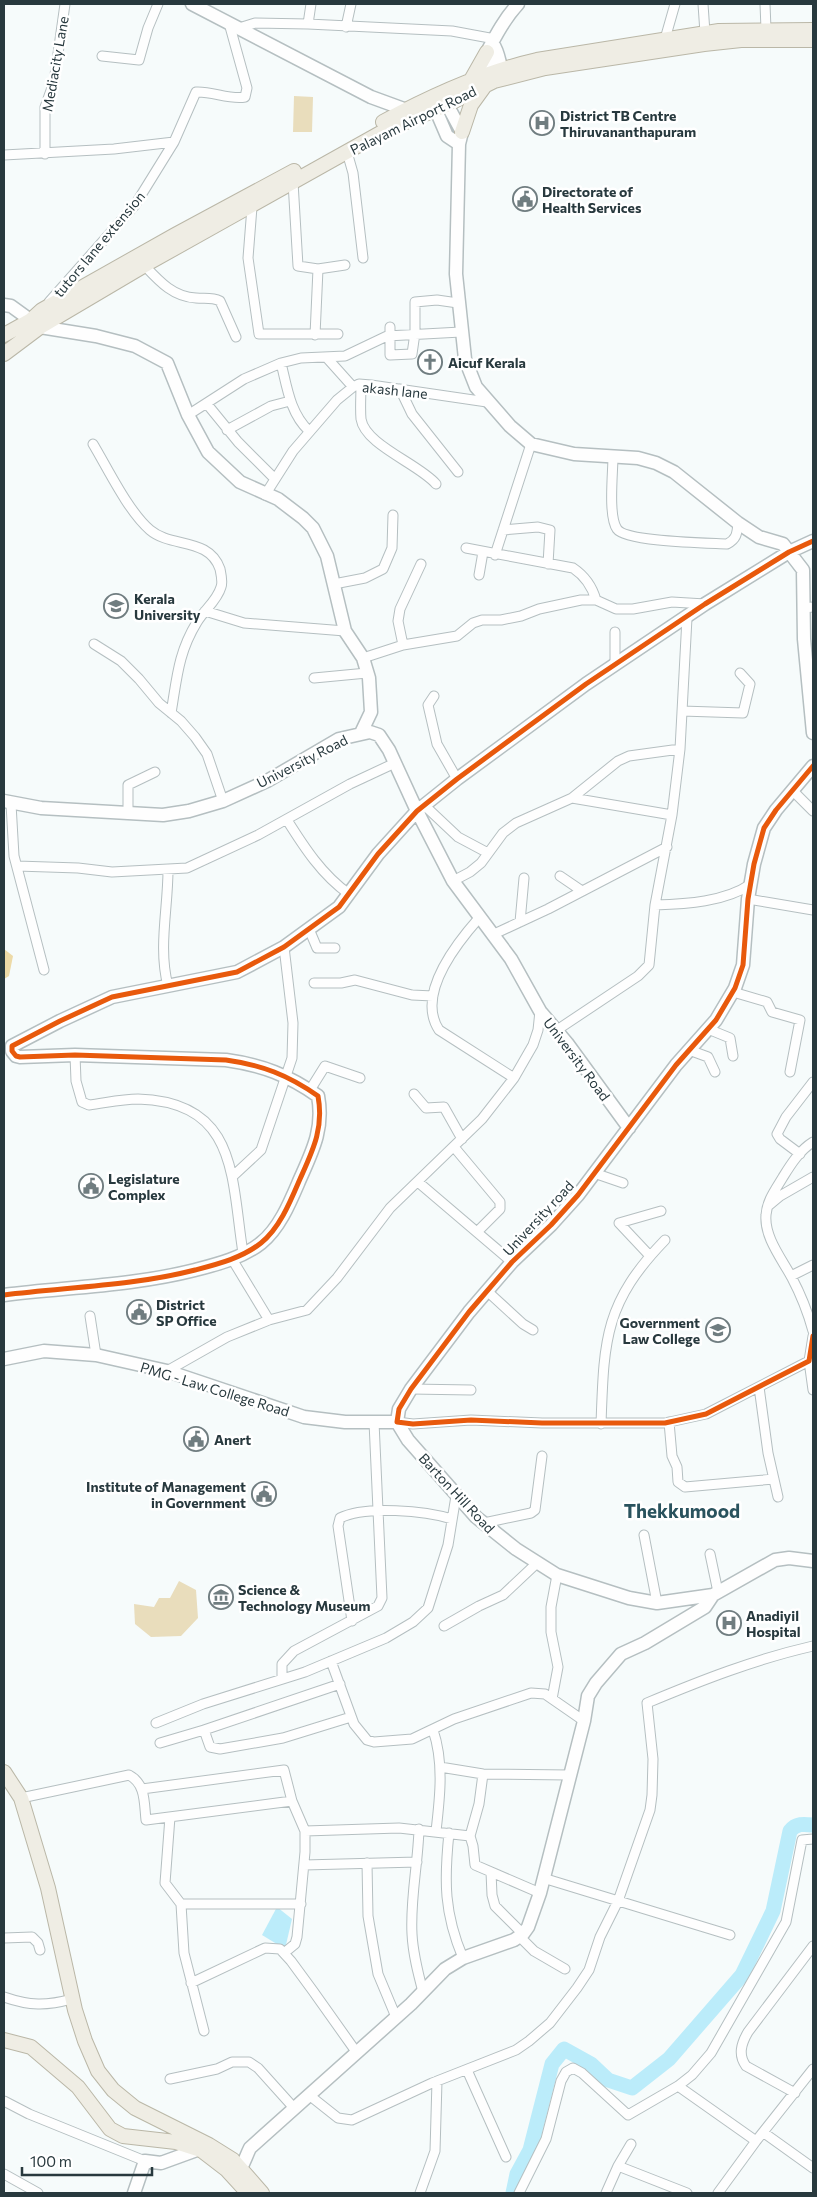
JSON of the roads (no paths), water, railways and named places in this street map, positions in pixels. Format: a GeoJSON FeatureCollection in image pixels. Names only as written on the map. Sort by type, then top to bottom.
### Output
{"type":"FeatureCollection","features":[{"type":"Feature","properties":{"kind":"main road","name":"Palayam Airport Road"},"geometry":{"type":"LineString","coordinates":[[4,336],[35,323],[144,265],[435,104],[537,60],[705,33],[766,29],[813,30]]}},
{"type":"Feature","properties":{"kind":"main road","name":"Palayam Airport Road"},"geometry":{"type":"LineString","coordinates":[[4,354],[35,323],[42,310],[175,235],[406,111],[435,104],[470,82],[545,68],[704,44],[741,40],[813,40]]}},
{"type":"Feature","properties":{"kind":"main road"},"geometry":{"type":"LineString","coordinates":[[470,82],[492,45]]}},
{"type":"Feature","properties":{"kind":"main road"},"geometry":{"type":"LineString","coordinates":[[460,138],[471,104],[494,78]]}},
{"type":"Feature","properties":{"kind":"main road"},"geometry":{"type":"LineString","coordinates":[[4,1772],[21,1798],[48,1888],[72,1999],[85,2041],[95,2064],[113,2090],[135,2108],[205,2147]]}},
{"type":"Feature","properties":{"kind":"main road"},"geometry":{"type":"LineString","coordinates":[[4,2040],[31,2047],[78,2087],[110,2130],[123,2136],[176,2142],[222,2152],[238,2173],[248,2193]]}},
{"type":"Feature","properties":{"kind":"main road"},"geometry":{"type":"LineString","coordinates":[[238,2173],[262,2193]]}},
{"type":"Feature","properties":{"kind":"street","name":"Mediacity Lane"},"geometry":{"type":"LineString","coordinates":[[45,154],[45,107],[54,82],[65,4]]}},
{"type":"Feature","properties":{"kind":"street"},"geometry":{"type":"LineString","coordinates":[[102,56],[139,60],[148,28],[158,4]]}},
{"type":"Feature","properties":{"kind":"street"},"geometry":{"type":"LineString","coordinates":[[192,4],[371,97],[406,111]]}},
{"type":"Feature","properties":{"kind":"street"},"geometry":{"type":"LineString","coordinates":[[308,24],[311,4]]}},
{"type":"Feature","properties":{"kind":"street"},"geometry":{"type":"LineString","coordinates":[[346,27],[351,4]]}},
{"type":"Feature","properties":{"kind":"street"},"geometry":{"type":"LineString","coordinates":[[494,78],[492,45],[506,16],[518,4]]}},
{"type":"Feature","properties":{"kind":"street"},"geometry":{"type":"LineString","coordinates":[[665,39],[675,4]]}},
{"type":"Feature","properties":{"kind":"street"},"geometry":{"type":"LineString","coordinates":[[703,4],[705,33]]}},
{"type":"Feature","properties":{"kind":"street"},"geometry":{"type":"LineString","coordinates":[[765,4],[766,29]]}},
{"type":"Feature","properties":{"kind":"street"},"geometry":{"type":"LineString","coordinates":[[234,26],[261,23],[308,24],[452,31],[492,45]]}},
{"type":"Feature","properties":{"kind":"street","name":"tutors lane extension"},"geometry":{"type":"LineString","coordinates":[[42,310],[134,205],[174,142],[196,92],[209,91],[223,96],[245,97],[247,88],[234,26]]}},
{"type":"Feature","properties":{"kind":"street"},"geometry":{"type":"LineString","coordinates":[[435,104],[460,138],[456,274],[465,359],[476,387],[487,402],[510,426],[531,444],[574,454],[638,458],[656,463],[674,472],[738,523],[759,537],[783,544],[803,570],[808,608],[813,733]]}},
{"type":"Feature","properties":{"kind":"street"},"geometry":{"type":"LineString","coordinates":[[4,155],[114,149],[174,142]]}},
{"type":"Feature","properties":{"kind":"street"},"geometry":{"type":"LineString","coordinates":[[347,152],[353,173],[363,258]]}},
{"type":"Feature","properties":{"kind":"street"},"geometry":{"type":"LineString","coordinates":[[293,182],[298,266],[318,269],[345,265]]}},
{"type":"Feature","properties":{"kind":"street"},"geometry":{"type":"LineString","coordinates":[[252,206],[248,258],[259,334],[338,334]]}},
{"type":"Feature","properties":{"kind":"street"},"geometry":{"type":"LineString","coordinates":[[144,265],[162,285],[177,293],[186,297],[220,301],[236,337]]}},
{"type":"Feature","properties":{"kind":"street"},"geometry":{"type":"LineString","coordinates":[[315,335],[318,269]]}},
{"type":"Feature","properties":{"kind":"street"},"geometry":{"type":"LineString","coordinates":[[390,331],[390,355],[412,354],[415,333],[415,302],[437,300],[458,303]]}},
{"type":"Feature","properties":{"kind":"street"},"geometry":{"type":"LineString","coordinates":[[4,305],[11,306],[35,323],[135,346],[167,362],[188,415],[208,452],[240,482],[265,495],[278,499],[313,528],[327,556],[345,631],[363,658],[367,673],[371,712],[379,736]]}},
{"type":"Feature","properties":{"kind":"street"},"geometry":{"type":"LineString","coordinates":[[188,415],[244,379],[281,363],[302,358],[327,358],[352,353],[390,331],[415,333],[461,332]]}},
{"type":"Feature","properties":{"kind":"street"},"geometry":{"type":"LineString","coordinates":[[327,358],[357,386],[362,421],[367,431],[390,453],[429,475],[436,484]]}},
{"type":"Feature","properties":{"kind":"street"},"geometry":{"type":"LineString","coordinates":[[281,363],[290,401],[300,422],[309,431]]}},
{"type":"Feature","properties":{"kind":"street","name":"akash lane"},"geometry":{"type":"LineString","coordinates":[[265,495],[309,431],[337,400],[357,386],[400,389],[487,402]]}},
{"type":"Feature","properties":{"kind":"street"},"geometry":{"type":"LineString","coordinates":[[400,389],[412,414],[458,472]]}},
{"type":"Feature","properties":{"kind":"street"},"geometry":{"type":"LineString","coordinates":[[228,430],[271,406],[290,401]]}},
{"type":"Feature","properties":{"kind":"street"},"geometry":{"type":"LineString","coordinates":[[207,404],[228,430],[275,479]]}},
{"type":"Feature","properties":{"kind":"street"},"geometry":{"type":"LineString","coordinates":[[92,444],[122,493],[150,530],[162,538],[203,548],[210,552],[218,564],[221,574],[221,587],[206,611],[197,621],[179,658],[171,713]]}},
{"type":"Feature","properties":{"kind":"street"},"geometry":{"type":"LineString","coordinates":[[495,555],[531,444]]}},
{"type":"Feature","properties":{"kind":"street"},"geometry":{"type":"LineString","coordinates":[[613,456],[613,515],[616,528],[620,532],[641,538],[727,544],[733,541],[737,534],[738,523]]}},
{"type":"Feature","properties":{"kind":"street"},"geometry":{"type":"LineString","coordinates":[[334,584],[365,578],[383,569],[392,548],[393,516]]}},
{"type":"Feature","properties":{"kind":"street"},"geometry":{"type":"LineString","coordinates":[[503,530],[538,527],[550,530],[548,564]]}},
{"type":"Feature","properties":{"kind":"street"},"geometry":{"type":"LineString","coordinates":[[4,1295],[101,1286],[168,1277],[238,1256],[261,1243],[274,1230],[312,1151],[320,1126],[321,1111],[318,1096],[296,1081],[246,1063],[226,1060],[75,1055],[16,1056],[12,1051],[12,1046],[112,997],[237,972],[284,948],[339,907],[378,854],[420,808],[457,779],[615,664],[687,618],[705,604],[789,552],[813,541]]}},
{"type":"Feature","properties":{"kind":"street"},"geometry":{"type":"LineString","coordinates":[[466,548],[495,555],[573,568],[582,574],[594,592],[596,600]]}},
{"type":"Feature","properties":{"kind":"street"},"geometry":{"type":"LineString","coordinates":[[479,575],[483,552]]}},
{"type":"Feature","properties":{"kind":"street"},"geometry":{"type":"LineString","coordinates":[[402,645],[398,621],[400,609],[421,564]]}},
{"type":"Feature","properties":{"kind":"street"},"geometry":{"type":"LineString","coordinates":[[363,658],[402,645],[457,636],[473,623],[482,620],[501,620],[581,600],[596,600],[616,609],[633,609],[672,602],[705,604]]}},
{"type":"Feature","properties":{"kind":"street"},"geometry":{"type":"LineString","coordinates":[[206,611],[244,623],[345,631]]}},
{"type":"Feature","properties":{"kind":"street"},"geometry":{"type":"LineString","coordinates":[[557,1030],[638,976],[649,964],[655,905],[667,847],[680,749],[687,618]]}},
{"type":"Feature","properties":{"kind":"street"},"geometry":{"type":"LineString","coordinates":[[615,632],[615,664]]}},
{"type":"Feature","properties":{"kind":"street"},"geometry":{"type":"LineString","coordinates":[[94,644],[121,661],[159,703],[195,737],[207,754],[223,801]]}},
{"type":"Feature","properties":{"kind":"street"},"geometry":{"type":"LineString","coordinates":[[314,678],[367,673]]}},
{"type":"Feature","properties":{"kind":"street"},"geometry":{"type":"LineString","coordinates":[[682,712],[743,713],[750,684],[740,673]]}},
{"type":"Feature","properties":{"kind":"street"},"geometry":{"type":"LineString","coordinates":[[434,696],[428,705],[437,744],[457,779]]}},
{"type":"Feature","properties":{"kind":"street"},"geometry":{"type":"LineString","coordinates":[[361,733],[371,712]]}},
{"type":"Feature","properties":{"kind":"street","name":"University Road"},"geometry":{"type":"LineString","coordinates":[[7,803],[41,808],[163,815],[223,801],[267,781],[339,739],[370,732],[379,736],[420,808],[453,881],[511,959],[540,1011],[557,1030],[629,1128]]}},
{"type":"Feature","properties":{"kind":"street"},"geometry":{"type":"LineString","coordinates":[[453,881],[470,872],[481,863],[503,833],[516,824],[572,798],[618,761],[629,756],[680,749]]}},
{"type":"Feature","properties":{"kind":"street"},"geometry":{"type":"LineString","coordinates":[[17,866],[78,868],[112,872],[187,868],[199,864],[286,820],[350,784],[395,763]]}},
{"type":"Feature","properties":{"kind":"street","name":"University road"},"geometry":{"type":"LineString","coordinates":[[397,1422],[399,1409],[411,1389],[487,1291],[512,1262],[551,1225],[594,1173],[689,1050],[716,1020],[733,992],[743,965],[748,899],[764,828],[792,790],[813,766]]}},
{"type":"Feature","properties":{"kind":"street"},"geometry":{"type":"LineString","coordinates":[[128,814],[128,786],[154,772]]}},
{"type":"Feature","properties":{"kind":"street"},"geometry":{"type":"LineString","coordinates":[[792,790],[813,811]]}},
{"type":"Feature","properties":{"kind":"street"},"geometry":{"type":"LineString","coordinates":[[572,798],[672,815]]}},
{"type":"Feature","properties":{"kind":"street"},"geometry":{"type":"LineString","coordinates":[[7,803],[14,856],[44,970]]}},
{"type":"Feature","properties":{"kind":"street"},"geometry":{"type":"LineString","coordinates":[[420,808],[458,837],[488,853]]}},
{"type":"Feature","properties":{"kind":"street"},"geometry":{"type":"LineString","coordinates":[[286,820],[308,853],[336,885],[349,894]]}},
{"type":"Feature","properties":{"kind":"street"},"geometry":{"type":"LineString","coordinates":[[492,935],[667,847]]}},
{"type":"Feature","properties":{"kind":"street"},"geometry":{"type":"LineString","coordinates":[[168,870],[163,948],[164,972],[168,986]]}},
{"type":"Feature","properties":{"kind":"street"},"geometry":{"type":"LineString","coordinates":[[560,876],[582,891]]}},
{"type":"Feature","properties":{"kind":"street"},"geometry":{"type":"LineString","coordinates":[[520,922],[524,878]]}},
{"type":"Feature","properties":{"kind":"street"},"geometry":{"type":"LineString","coordinates":[[655,905],[722,897],[735,893],[751,884]]}},
{"type":"Feature","properties":{"kind":"street"},"geometry":{"type":"LineString","coordinates":[[748,899],[813,910]]}},
{"type":"Feature","properties":{"kind":"street"},"geometry":{"type":"LineString","coordinates":[[479,918],[448,957],[433,996],[432,1014],[439,1030],[514,1078]]}},
{"type":"Feature","properties":{"kind":"street"},"geometry":{"type":"LineString","coordinates":[[310,929],[317,948],[335,948]]}},
{"type":"Feature","properties":{"kind":"street"},"geometry":{"type":"LineString","coordinates":[[232,1177],[261,1150],[292,1058],[294,1038],[284,948]]}},
{"type":"Feature","properties":{"kind":"street"},"geometry":{"type":"LineString","coordinates":[[314,982],[341,983],[355,980],[412,995],[433,996]]}},
{"type":"Feature","properties":{"kind":"street"},"geometry":{"type":"LineString","coordinates":[[733,992],[767,1002],[772,1012],[800,1020],[790,1072]]}},
{"type":"Feature","properties":{"kind":"street"},"geometry":{"type":"LineString","coordinates":[[167,1372],[227,1337],[269,1320],[307,1310],[337,1278],[390,1208],[482,1119],[514,1078],[534,1045],[540,1011]]}},
{"type":"Feature","properties":{"kind":"street"},"geometry":{"type":"LineString","coordinates":[[708,1029],[730,1038],[733,1056]]}},
{"type":"Feature","properties":{"kind":"street"},"geometry":{"type":"LineString","coordinates":[[689,1050],[708,1057],[715,1072]]}},
{"type":"Feature","properties":{"kind":"street"},"geometry":{"type":"LineString","coordinates":[[75,1055],[76,1081],[82,1102],[88,1105],[138,1099],[188,1109],[203,1118],[214,1128],[228,1161],[232,1177],[238,1256],[269,1320]]}},
{"type":"Feature","properties":{"kind":"street"},"geometry":{"type":"LineString","coordinates":[[310,1090],[325,1066],[360,1078]]}},
{"type":"Feature","properties":{"kind":"street"},"geometry":{"type":"LineString","coordinates":[[800,1154],[780,1140],[777,1134],[786,1116],[813,1082]]}},
{"type":"Feature","properties":{"kind":"street"},"geometry":{"type":"LineString","coordinates":[[414,1094],[426,1108],[444,1107],[462,1139]]}},
{"type":"Feature","properties":{"kind":"street"},"geometry":{"type":"LineString","coordinates":[[813,1142],[800,1154],[770,1198],[766,1215],[768,1231],[776,1252],[791,1276],[804,1303],[813,1331]]}},
{"type":"Feature","properties":{"kind":"street"},"geometry":{"type":"LineString","coordinates":[[454,1147],[500,1202],[500,1209],[477,1232]]}},
{"type":"Feature","properties":{"kind":"street"},"geometry":{"type":"LineString","coordinates":[[594,1173],[623,1183]]}},
{"type":"Feature","properties":{"kind":"street"},"geometry":{"type":"LineString","coordinates":[[768,1206],[780,1196],[813,1177]]}},
{"type":"Feature","properties":{"kind":"street"},"geometry":{"type":"LineString","coordinates":[[418,1182],[512,1262]]}},
{"type":"Feature","properties":{"kind":"street"},"geometry":{"type":"LineString","coordinates":[[650,1256],[619,1223],[661,1211]]}},
{"type":"Feature","properties":{"kind":"street"},"geometry":{"type":"LineString","coordinates":[[601,1424],[603,1375],[609,1328],[617,1305],[630,1281],[665,1240]]}},
{"type":"Feature","properties":{"kind":"street"},"geometry":{"type":"LineString","coordinates":[[791,1276],[813,1264]]}},
{"type":"Feature","properties":{"kind":"street"},"geometry":{"type":"LineString","coordinates":[[487,1291],[522,1324],[533,1330]]}},
{"type":"Feature","properties":{"kind":"street"},"geometry":{"type":"LineString","coordinates":[[804,1303],[813,1298]]}},
{"type":"Feature","properties":{"kind":"street"},"geometry":{"type":"LineString","coordinates":[[90,1316],[96,1355]]}},
{"type":"Feature","properties":{"kind":"street"},"geometry":{"type":"LineString","coordinates":[[813,1336],[809,1361],[813,1390]]}},
{"type":"Feature","properties":{"kind":"street","name":"PMG - Law College Road"},"geometry":{"type":"LineString","coordinates":[[4,1359],[44,1351],[96,1355],[167,1372],[304,1416],[345,1422],[397,1422]]}},
{"type":"Feature","properties":{"kind":"street"},"geometry":{"type":"LineString","coordinates":[[397,1422],[413,1424],[471,1420],[601,1424],[669,1422],[706,1414],[809,1361]]}},
{"type":"Feature","properties":{"kind":"street"},"geometry":{"type":"LineString","coordinates":[[759,1387],[768,1453],[778,1497]]}},
{"type":"Feature","properties":{"kind":"street"},"geometry":{"type":"LineString","coordinates":[[411,1389],[471,1390]]}},
{"type":"Feature","properties":{"kind":"street"},"geometry":{"type":"LineString","coordinates":[[282,1679],[282,1664],[294,1651],[378,1606],[382,1598],[374,1422]]}},
{"type":"Feature","properties":{"kind":"street","name":"Barton Hill Road"},"geometry":{"type":"LineString","coordinates":[[397,1422],[408,1440],[456,1496],[484,1524],[537,1564],[557,1575],[630,1598],[657,1602],[715,1593],[775,1560],[790,1558],[811,1562]]}},
{"type":"Feature","properties":{"kind":"street"},"geometry":{"type":"LineString","coordinates":[[669,1422],[672,1456],[678,1468],[678,1482],[685,1487],[774,1479]]}},
{"type":"Feature","properties":{"kind":"street"},"geometry":{"type":"LineString","coordinates":[[484,1524],[531,1513],[535,1510],[542,1456]]}},
{"type":"Feature","properties":{"kind":"street"},"geometry":{"type":"LineString","coordinates":[[156,1723],[203,1704],[331,1661],[386,1638],[412,1622],[428,1608],[448,1545],[456,1496]]}},
{"type":"Feature","properties":{"kind":"street"},"geometry":{"type":"LineString","coordinates":[[352,1621],[338,1522],[340,1518],[377,1511],[432,1513],[452,1519]]}},
{"type":"Feature","properties":{"kind":"street"},"geometry":{"type":"LineString","coordinates":[[644,1535],[657,1602]]}},
{"type":"Feature","properties":{"kind":"street"},"geometry":{"type":"LineString","coordinates":[[238,2173],[250,2148],[357,2053],[445,1969],[463,1958],[521,1935],[528,1926],[540,1893],[568,1776],[584,1721],[588,1696],[596,1683],[621,1654],[645,1643],[705,1608],[715,1593],[710,1554]]}},
{"type":"Feature","properties":{"kind":"street"},"geometry":{"type":"LineString","coordinates":[[444,1626],[479,1606],[503,1596],[537,1564]]}},
{"type":"Feature","properties":{"kind":"street"},"geometry":{"type":"LineString","coordinates":[[552,1698],[558,1667],[551,1624],[553,1589],[557,1575]]}},
{"type":"Feature","properties":{"kind":"street"},"geometry":{"type":"LineString","coordinates":[[309,2095],[338,2118],[352,2120],[437,2081],[516,2050],[530,2041],[550,2023],[589,1970],[600,1937],[618,1901],[650,1810],[652,1759],[647,1703],[715,1675],[778,1654],[813,1646]]}},
{"type":"Feature","properties":{"kind":"street"},"geometry":{"type":"LineString","coordinates":[[331,1661],[351,1717],[360,1734],[367,1740],[374,1742],[412,1739],[454,1719],[531,1693],[544,1694],[552,1698],[584,1721]]}},
{"type":"Feature","properties":{"kind":"street"},"geometry":{"type":"LineString","coordinates":[[160,1742],[204,1730],[340,1684]]}},
{"type":"Feature","properties":{"kind":"street"},"geometry":{"type":"LineString","coordinates":[[204,1730],[210,1747],[220,1749],[283,1738],[351,1717]]}},
{"type":"Feature","properties":{"kind":"street"},"geometry":{"type":"LineString","coordinates":[[434,1730],[438,1745],[441,1785],[436,1831]]}},
{"type":"Feature","properties":{"kind":"street"},"geometry":{"type":"LineString","coordinates":[[440,1767],[483,1774],[568,1776]]}},
{"type":"Feature","properties":{"kind":"street"},"geometry":{"type":"LineString","coordinates":[[142,1789],[284,1770],[292,1801],[305,1831],[301,1904],[295,1944],[284,1953]]}},
{"type":"Feature","properties":{"kind":"street"},"geometry":{"type":"LineString","coordinates":[[483,1774],[479,1804],[470,1836],[474,1846],[475,1865],[540,1893]]}},
{"type":"Feature","properties":{"kind":"street"},"geometry":{"type":"LineString","coordinates":[[21,1798],[129,1775],[138,1780],[142,1789],[146,1820],[292,1801]]}},
{"type":"Feature","properties":{"kind":"street"},"geometry":{"type":"LineString","coordinates":[[170,1817],[165,1883],[182,1904],[184,1953],[204,2031]]}},
{"type":"Feature","properties":{"kind":"street"},"geometry":{"type":"LineString","coordinates":[[305,1831],[366,1828],[420,1829],[470,1836]]}},
{"type":"Feature","properties":{"kind":"street"},"geometry":{"type":"LineString","coordinates":[[420,1829],[412,1913],[412,1935],[414,1956],[423,1992]]}},
{"type":"Feature","properties":{"kind":"street"},"geometry":{"type":"LineString","coordinates":[[448,1832],[445,1893],[456,1940],[463,1958]]}},
{"type":"Feature","properties":{"kind":"street"},"geometry":{"type":"LineString","coordinates":[[519,2193],[546,2139],[561,2081],[566,2072],[574,2068],[582,2073],[628,2115],[678,2086],[692,2075],[711,2052],[786,1922],[796,1874],[799,1844],[802,1840],[813,1838]]}},
{"type":"Feature","properties":{"kind":"street"},"geometry":{"type":"LineString","coordinates":[[304,1865],[418,1862]]}},
{"type":"Feature","properties":{"kind":"street"},"geometry":{"type":"LineString","coordinates":[[367,1863],[368,1916],[378,1974],[396,2017]]}},
{"type":"Feature","properties":{"kind":"street"},"geometry":{"type":"LineString","coordinates":[[491,1872],[492,1895],[495,1906],[534,1951],[565,1969]]}},
{"type":"Feature","properties":{"kind":"street"},"geometry":{"type":"LineString","coordinates":[[543,1878],[730,1935]]}},
{"type":"Feature","properties":{"kind":"street"},"geometry":{"type":"LineString","coordinates":[[182,1904],[301,1904]]}},
{"type":"Feature","properties":{"kind":"street"},"geometry":{"type":"LineString","coordinates":[[4,1938],[32,1937],[36,1940],[40,1950]]}},
{"type":"Feature","properties":{"kind":"street"},"geometry":{"type":"LineString","coordinates":[[191,1983],[265,1948],[274,1948],[284,1953],[357,2053]]}},
{"type":"Feature","properties":{"kind":"street"},"geometry":{"type":"LineString","coordinates":[[795,2093],[746,2066],[741,2060],[741,2049],[742,2042],[748,2032],[812,1951]]}},
{"type":"Feature","properties":{"kind":"street"},"geometry":{"type":"LineString","coordinates":[[4,1998],[26,2004],[52,2004],[72,1999]]}},
{"type":"Feature","properties":{"kind":"street"},"geometry":{"type":"LineString","coordinates":[[170,2079],[217,2069],[232,2062],[249,2062],[258,2068],[294,2108]]}},
{"type":"Feature","properties":{"kind":"street"},"geometry":{"type":"LineString","coordinates":[[718,2193],[813,2069]]}},
{"type":"Feature","properties":{"kind":"street"},"geometry":{"type":"LineString","coordinates":[[467,2070],[506,2157]]}},
{"type":"Feature","properties":{"kind":"street"},"geometry":{"type":"LineString","coordinates":[[420,2193],[436,2151],[437,2081]]}},
{"type":"Feature","properties":{"kind":"street"},"geometry":{"type":"LineString","coordinates":[[678,2086],[756,2141]]}},
{"type":"Feature","properties":{"kind":"street"},"geometry":{"type":"LineString","coordinates":[[4,2102],[145,2161],[161,2163],[205,2147]]}},
{"type":"Feature","properties":{"kind":"street"},"geometry":{"type":"LineString","coordinates":[[764,2133],[813,2168]]}},
{"type":"Feature","properties":{"kind":"street"},"geometry":{"type":"LineString","coordinates":[[606,2193],[618,2166],[631,2144]]}},
{"type":"Feature","properties":{"kind":"street"},"geometry":{"type":"LineString","coordinates":[[134,2193],[145,2161]]}},
{"type":"Feature","properties":{"kind":"street"},"geometry":{"type":"LineString","coordinates":[[618,2166],[687,2193]]}},
{"type":"Feature","properties":{"kind":"street"},"geometry":{"type":"LineString","coordinates":[[4,2174],[38,2193]]}},
{"type":"Feature","properties":{"kind":"water"},"geometry":{"type":"Polygon","coordinates":[[[277,1907],[292,1919],[285,1949],[262,1935],[277,1907]]]}},
{"type":"Feature","properties":{"kind":"waterway"},"geometry":{"type":"LineString","coordinates":[[513,2193],[517,2174],[530,2150],[552,2064],[564,2049],[591,2064],[608,2080],[632,2088],[669,2059],[742,1975],[773,1911],[790,1831],[798,1825],[813,1825]]}},
{"type":"Feature","properties":{"kind":"place","name":"District TB Centre Thiruvananthapuram"},"geometry":{"type":"Point","coordinates":[542,123]}},
{"type":"Feature","properties":{"kind":"place","name":"Directorate of Health Services"},"geometry":{"type":"Point","coordinates":[525,199]}},
{"type":"Feature","properties":{"kind":"place","name":"Aicuf Kerala"},"geometry":{"type":"Point","coordinates":[430,362]}},
{"type":"Feature","properties":{"kind":"place","name":"Kerala University"},"geometry":{"type":"Point","coordinates":[116,606]}},
{"type":"Feature","properties":{"kind":"place","name":"Legislature Complex"},"geometry":{"type":"Point","coordinates":[91,1186]}},
{"type":"Feature","properties":{"kind":"place","name":"District SP Office"},"geometry":{"type":"Point","coordinates":[139,1312]}},
{"type":"Feature","properties":{"kind":"place","name":"Government Law College"},"geometry":{"type":"Point","coordinates":[718,1330]}},
{"type":"Feature","properties":{"kind":"place","name":"Anert"},"geometry":{"type":"Point","coordinates":[196,1439]}},
{"type":"Feature","properties":{"kind":"place","name":"Institute of Management in Government"},"geometry":{"type":"Point","coordinates":[264,1494]}},
{"type":"Feature","properties":{"kind":"place","name":"Science & Technology Museum"},"geometry":{"type":"Point","coordinates":[221,1597]}},
{"type":"Feature","properties":{"kind":"place","name":"Anadiyil Hospital"},"geometry":{"type":"Point","coordinates":[729,1623]}},
{"type":"Feature","properties":{"kind":"district","name":"Thekkumood"},"geometry":{"type":"Point","coordinates":[682,1510]}}]}
